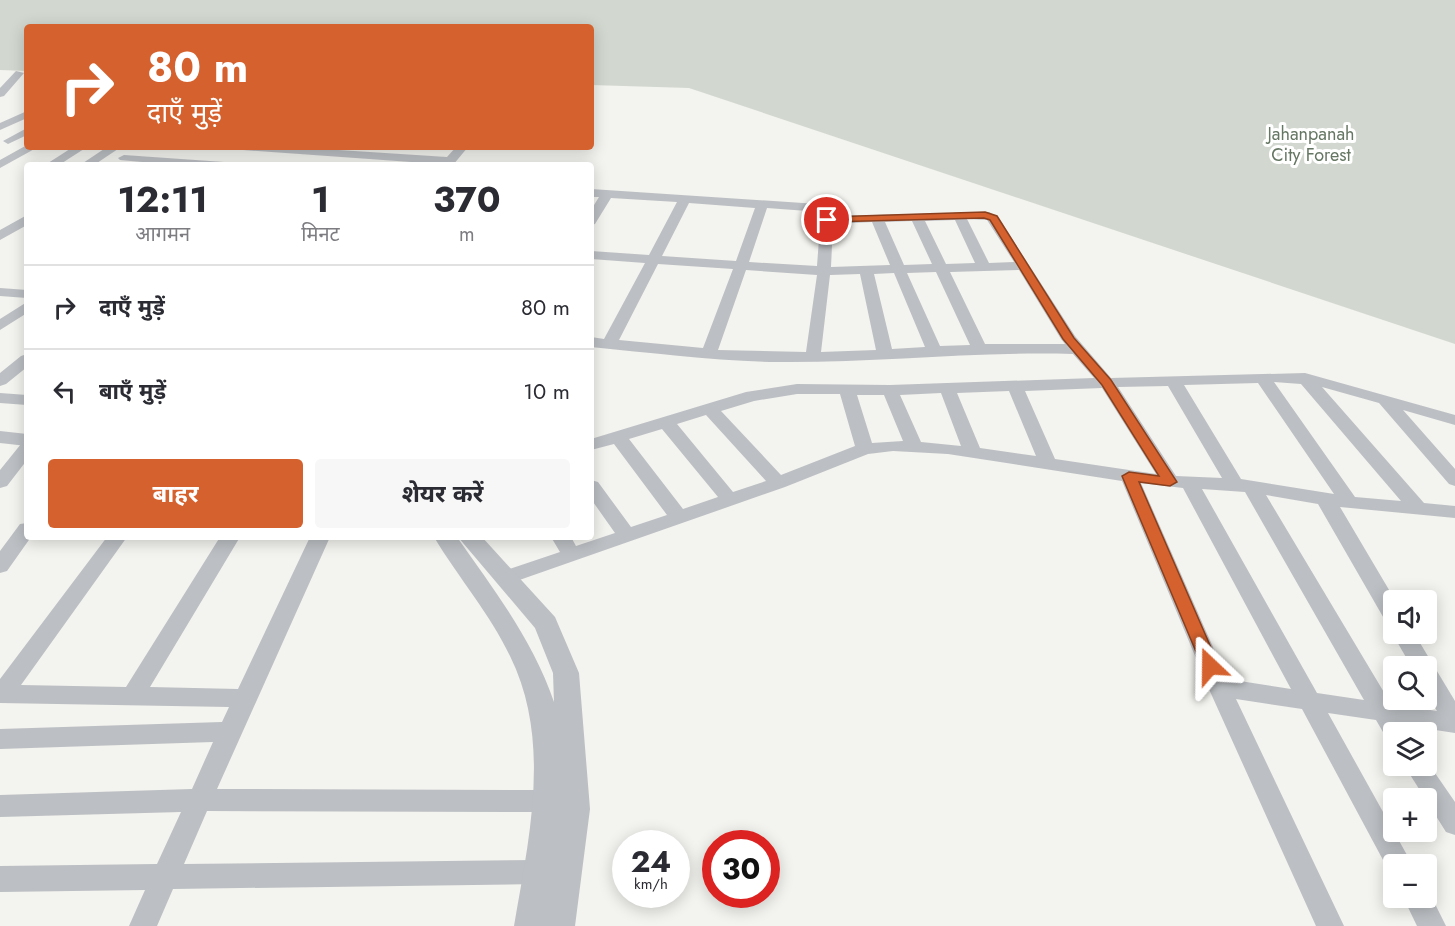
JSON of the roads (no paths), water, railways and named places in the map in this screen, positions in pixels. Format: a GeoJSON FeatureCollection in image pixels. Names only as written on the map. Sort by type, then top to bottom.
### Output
{"type":"FeatureCollection","features":[{"type":"Feature","properties":{"kind":"street"},"geometry":{"type":"LineString","coordinates":[[0,94],[19,74]]}},
{"type":"Feature","properties":{"kind":"street"},"geometry":{"type":"LineString","coordinates":[[0,112],[24,114]]}},
{"type":"Feature","properties":{"kind":"street"},"geometry":{"type":"LineString","coordinates":[[0,127],[24,115]]}},
{"type":"Feature","properties":{"kind":"street"},"geometry":{"type":"LineString","coordinates":[[8,141],[24,133]]}},
{"type":"Feature","properties":{"kind":"street"},"geometry":{"type":"LineString","coordinates":[[0,165],[27,150]]}},
{"type":"Feature","properties":{"kind":"street"},"geometry":{"type":"LineString","coordinates":[[56,162],[76,150]]}},
{"type":"Feature","properties":{"kind":"street"},"geometry":{"type":"LineString","coordinates":[[91,162],[110,150]]}},
{"type":"Feature","properties":{"kind":"street"},"geometry":{"type":"LineString","coordinates":[[118,162],[136,150]]}},
{"type":"Feature","properties":{"kind":"street"},"geometry":{"type":"LineString","coordinates":[[281,150],[435,162]]}},
{"type":"Feature","properties":{"kind":"street"},"geometry":{"type":"LineString","coordinates":[[449,162],[459,150]]}},
{"type":"Feature","properties":{"kind":"street"},"geometry":{"type":"LineString","coordinates":[[124,158],[181,162]]}},
{"type":"Feature","properties":{"kind":"street"},"geometry":{"type":"LineString","coordinates":[[594,193],[822,209],[828,213],[824,271],[813,356]]}},
{"type":"Feature","properties":{"kind":"street"},"geometry":{"type":"LineString","coordinates":[[594,216],[607,194]]}},
{"type":"Feature","properties":{"kind":"street"},"geometry":{"type":"LineString","coordinates":[[609,344],[684,200]]}},
{"type":"Feature","properties":{"kind":"street"},"geometry":{"type":"LineString","coordinates":[[709,354],[762,206]]}},
{"type":"Feature","properties":{"kind":"street"},"geometry":{"type":"LineString","coordinates":[[959,216],[984,267]]}},
{"type":"Feature","properties":{"kind":"street"},"geometry":{"type":"LineString","coordinates":[[827,220],[992,217],[1077,349],[1107,383],[1180,482],[1311,701],[1394,854]]}},
{"type":"Feature","properties":{"kind":"street"},"geometry":{"type":"LineString","coordinates":[[917,218],[980,349]]}},
{"type":"Feature","properties":{"kind":"street"},"geometry":{"type":"LineString","coordinates":[[877,219],[934,351]]}},
{"type":"Feature","properties":{"kind":"street"},"geometry":{"type":"LineString","coordinates":[[0,236],[24,221]]}},
{"type":"Feature","properties":{"kind":"street"},"geometry":{"type":"LineString","coordinates":[[594,255],[824,271],[1022,266]]}},
{"type":"Feature","properties":{"kind":"street"},"geometry":{"type":"LineString","coordinates":[[866,270],[885,354]]}},
{"type":"Feature","properties":{"kind":"street"},"geometry":{"type":"LineString","coordinates":[[0,292],[24,294]]}},
{"type":"Feature","properties":{"kind":"street"},"geometry":{"type":"LineString","coordinates":[[0,326],[24,308]]}},
{"type":"Feature","properties":{"kind":"street"},"geometry":{"type":"LineString","coordinates":[[594,342],[709,354],[813,356],[980,349],[1077,349]]}},
{"type":"Feature","properties":{"kind":"street"},"geometry":{"type":"LineString","coordinates":[[0,381],[24,361]]}},
{"type":"Feature","properties":{"kind":"street"},"geometry":{"type":"LineString","coordinates":[[1263,378],[1349,503]]}},
{"type":"Feature","properties":{"kind":"street"},"geometry":{"type":"LineString","coordinates":[[1305,378],[1419,510]]}},
{"type":"Feature","properties":{"kind":"street"},"geometry":{"type":"LineString","coordinates":[[594,444],[709,408],[769,393],[797,389],[890,390],[1305,378],[1455,420]]}},
{"type":"Feature","properties":{"kind":"street"},"geometry":{"type":"LineString","coordinates":[[1173,381],[1244,485],[1388,722]]}},
{"type":"Feature","properties":{"kind":"street"},"geometry":{"type":"LineString","coordinates":[[1015,386],[1048,465]]}},
{"type":"Feature","properties":{"kind":"street"},"geometry":{"type":"LineString","coordinates":[[947,388],[973,453]]}},
{"type":"Feature","properties":{"kind":"street"},"geometry":{"type":"LineString","coordinates":[[847,390],[865,449]]}},
{"type":"Feature","properties":{"kind":"street"},"geometry":{"type":"LineString","coordinates":[[890,390],[913,445]]}},
{"type":"Feature","properties":{"kind":"street"},"geometry":{"type":"LineString","coordinates":[[0,398],[24,400]]}},
{"type":"Feature","properties":{"kind":"street"},"geometry":{"type":"LineString","coordinates":[[1385,400],[1455,480]]}},
{"type":"Feature","properties":{"kind":"street"},"geometry":{"type":"LineString","coordinates":[[709,408],[778,483]]}},
{"type":"Feature","properties":{"kind":"street"},"geometry":{"type":"LineString","coordinates":[[666,422],[729,499]]}},
{"type":"Feature","properties":{"kind":"street"},"geometry":{"type":"LineString","coordinates":[[0,430],[24,432]]}},
{"type":"Feature","properties":{"kind":"street"},"geometry":{"type":"LineString","coordinates":[[0,437],[24,440]]}},
{"type":"Feature","properties":{"kind":"street"},"geometry":{"type":"LineString","coordinates":[[618,437],[679,517]]}},
{"type":"Feature","properties":{"kind":"street"},"geometry":{"type":"LineString","coordinates":[[505,578],[778,483],[865,449],[913,445],[1129,476],[1180,482],[1244,485],[1349,503],[1453,515]]}},
{"type":"Feature","properties":{"kind":"street"},"geometry":{"type":"LineString","coordinates":[[0,482],[24,452]]}},
{"type":"Feature","properties":{"kind":"street"},"geometry":{"type":"LineString","coordinates":[[1129,476],[1219,687],[1330,926]]}},
{"type":"Feature","properties":{"kind":"street"},"geometry":{"type":"LineString","coordinates":[[594,490],[627,536]]}},
{"type":"Feature","properties":{"kind":"street"},"geometry":{"type":"LineString","coordinates":[[1325,499],[1383,597]]}},
{"type":"Feature","properties":{"kind":"street"},"geometry":{"type":"LineString","coordinates":[[0,566],[24,533]]}},
{"type":"Feature","properties":{"kind":"street"},"geometry":{"type":"LineString","coordinates":[[1,694],[115,540]]}},
{"type":"Feature","properties":{"kind":"street"},"geometry":{"type":"LineString","coordinates":[[133,696],[228,540]]}},
{"type":"Feature","properties":{"kind":"street"},"geometry":{"type":"LineString","coordinates":[[143,926],[319,540]]}},
{"type":"Feature","properties":{"kind":"street"},"geometry":{"type":"LineString","coordinates":[[447,540],[513,638],[531,674],[545,724],[548,801],[530,926]]}},
{"type":"Feature","properties":{"kind":"street"},"geometry":{"type":"LineString","coordinates":[[472,540],[546,624],[566,673],[575,809],[559,926]]}},
{"type":"Feature","properties":{"kind":"street"},"geometry":{"type":"LineString","coordinates":[[563,540],[572,555]]}},
{"type":"Feature","properties":{"kind":"street"},"geometry":{"type":"LineString","coordinates":[[1219,687],[1455,722]]}},
{"type":"Feature","properties":{"kind":"street"},"geometry":{"type":"LineString","coordinates":[[1437,692],[1455,722]]}},
{"type":"Feature","properties":{"kind":"street"},"geometry":{"type":"LineString","coordinates":[[1,694],[245,698]]}},
{"type":"Feature","properties":{"kind":"street"},"geometry":{"type":"LineString","coordinates":[[0,739],[230,732]]}},
{"type":"Feature","properties":{"kind":"street"},"geometry":{"type":"LineString","coordinates":[[1423,776],[1455,824]]}},
{"type":"Feature","properties":{"kind":"street"},"geometry":{"type":"LineString","coordinates":[[0,806],[199,801],[548,801]]}},
{"type":"Feature","properties":{"kind":"street"},"geometry":{"type":"LineString","coordinates":[[0,879],[538,872]]}},
{"type":"Feature","properties":{"kind":"street"},"geometry":{"type":"LineString","coordinates":[[1423,908],[1432,926]]}},
{"type":"Feature","properties":{"kind":"park label","name":"Jahanpanah City Forest"},"geometry":{"type":"Point","coordinates":[1311,144]}}]}
